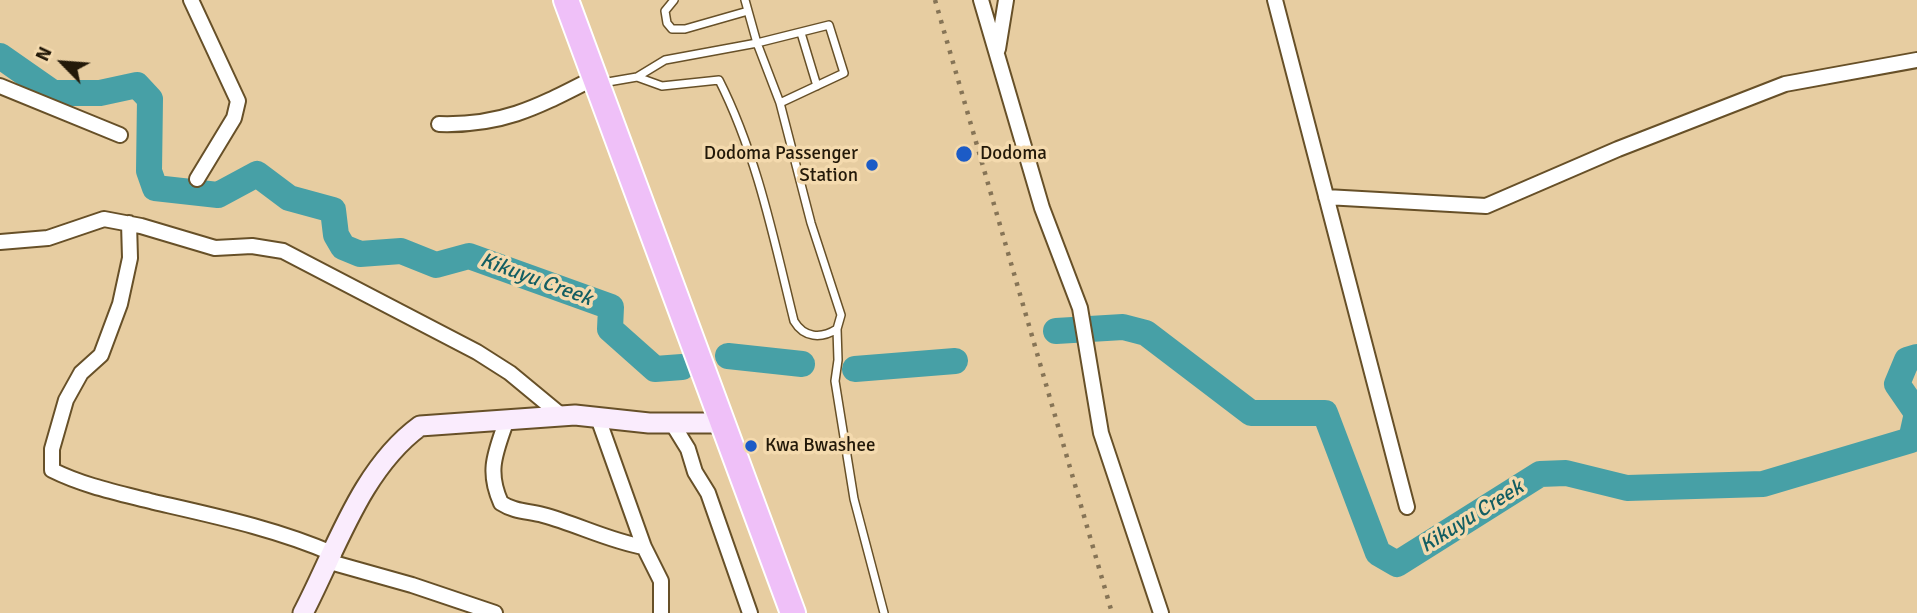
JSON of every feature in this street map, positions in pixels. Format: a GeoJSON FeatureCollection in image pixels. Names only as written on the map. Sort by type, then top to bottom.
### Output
{"type":"FeatureCollection","features":[{"type":"Feature","properties":{"kind":"highway"},"geometry":{"type":"LineString","coordinates":[[566,0],[720,423],[793,613]]}},
{"type":"Feature","properties":{"kind":"street"},"geometry":{"type":"LineString","coordinates":[[191,0],[238,101],[234,118],[197,179]]}},
{"type":"Feature","properties":{"kind":"street"},"geometry":{"type":"LineString","coordinates":[[981,0],[1042,208],[1080,308],[1101,433],[1162,611]]}},
{"type":"Feature","properties":{"kind":"street"},"geometry":{"type":"LineString","coordinates":[[997,53],[1006,0]]}},
{"type":"Feature","properties":{"kind":"street"},"geometry":{"type":"LineString","coordinates":[[1275,0],[1407,507]]}},
{"type":"Feature","properties":{"kind":"street"},"geometry":{"type":"LineString","coordinates":[[1326,197],[1486,206],[1618,149],[1785,84],[1917,60]]}},
{"type":"Feature","properties":{"kind":"street"},"geometry":{"type":"LineString","coordinates":[[439,124],[495,121],[531,111],[595,81]]}},
{"type":"Feature","properties":{"kind":"street"},"geometry":{"type":"LineString","coordinates":[[0,86],[120,135]]}},
{"type":"Feature","properties":{"kind":"street"},"geometry":{"type":"LineString","coordinates":[[0,242],[48,238],[104,219],[129,223],[215,248],[270,248],[298,257],[486,358],[510,373],[562,416]]}},
{"type":"Feature","properties":{"kind":"street"},"geometry":{"type":"LineString","coordinates":[[129,223],[130,258],[120,304],[101,355],[81,373],[66,400],[52,449],[52,470],[73,481],[125,496],[270,529],[332,558],[495,613]]}},
{"type":"Feature","properties":{"kind":"street"},"geometry":{"type":"LineString","coordinates":[[303,613],[375,472],[411,432],[420,426],[562,416],[720,423]]}},
{"type":"Feature","properties":{"kind":"street"},"geometry":{"type":"LineString","coordinates":[[598,418],[644,547],[661,582],[661,613]]}},
{"type":"Feature","properties":{"kind":"street"},"geometry":{"type":"LineString","coordinates":[[507,419],[492,471],[492,479],[501,503],[520,512],[541,514],[624,543],[644,547]]}},
{"type":"Feature","properties":{"kind":"street"},"geometry":{"type":"LineString","coordinates":[[673,423],[688,449],[695,472],[708,492],[750,613]]}},
{"type":"Feature","properties":{"kind":"lane"},"geometry":{"type":"LineString","coordinates":[[674,0],[665,11],[667,23],[672,29],[685,29],[748,11]]}},
{"type":"Feature","properties":{"kind":"lane"},"geometry":{"type":"LineString","coordinates":[[745,0],[757,43],[780,103],[811,223],[841,315],[837,329],[838,360],[835,381],[852,486],[884,613]]}},
{"type":"Feature","properties":{"kind":"lane"},"geometry":{"type":"LineString","coordinates":[[636,77],[665,60],[757,43],[829,24],[844,73],[780,103]]}},
{"type":"Feature","properties":{"kind":"lane"},"geometry":{"type":"LineString","coordinates":[[801,33],[817,86]]}},
{"type":"Feature","properties":{"kind":"lane"},"geometry":{"type":"LineString","coordinates":[[595,81],[636,77],[662,86],[719,80],[734,110],[767,213],[794,321],[799,330],[813,336],[828,335],[837,329]]}},
{"type":"Feature","properties":{"kind":"waterway","name":"Kikuyu Creek"},"geometry":{"type":"LineString","coordinates":[[0,56],[53,93],[100,93],[137,85],[150,99],[149,171],[155,188],[218,195],[257,174],[289,198],[333,210],[336,235],[343,247],[360,254],[401,251],[436,265],[469,256],[611,307],[610,329],[655,369],[682,367]]}},
{"type":"Feature","properties":{"kind":"waterway","name":"Kikuyu Creek"},"geometry":{"type":"LineString","coordinates":[[1056,331],[1123,327],[1146,333],[1251,413],[1325,413],[1378,553],[1397,564],[1540,474],[1566,473],[1627,488],[1763,484],[1911,440],[1917,413],[1897,384],[1907,360],[1917,357]]}},
{"type":"Feature","properties":{"kind":"waterway","name":"Kikuyu Creek"},"geometry":{"type":"LineString","coordinates":[[728,356],[802,364]]}},
{"type":"Feature","properties":{"kind":"waterway","name":"Kikuyu Creek"},"geometry":{"type":"LineString","coordinates":[[855,369],[955,361]]}},
{"type":"Feature","properties":{"kind":"railway"},"geometry":{"type":"LineString","coordinates":[[935,0],[1112,613]]}},
{"type":"Feature","properties":{"kind":"place","name":"Dodoma"},"geometry":{"type":"Point","coordinates":[964,154]}},
{"type":"Feature","properties":{"kind":"place","name":"Dodoma Passenger Station"},"geometry":{"type":"Point","coordinates":[872,165]}},
{"type":"Feature","properties":{"kind":"place","name":"Kwa Bwashee"},"geometry":{"type":"Point","coordinates":[751,446]}}]}
